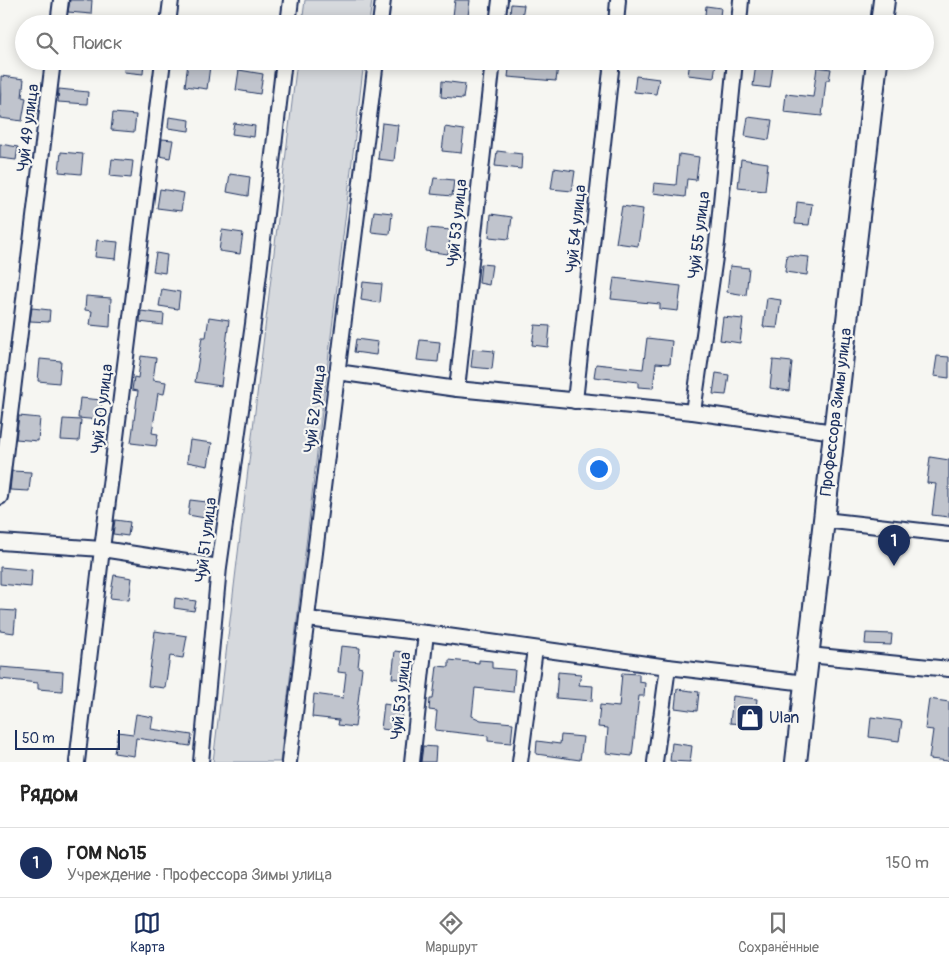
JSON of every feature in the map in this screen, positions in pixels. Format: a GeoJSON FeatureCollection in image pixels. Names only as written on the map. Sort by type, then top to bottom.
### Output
{"type":"FeatureCollection","features":[{"type":"Feature","properties":{"kind":"street"},"geometry":{"type":"LineString","coordinates":[[59,15],[61,0]]}},
{"type":"Feature","properties":{"kind":"street"},"geometry":{"type":"LineString","coordinates":[[169,15],[171,0]]}},
{"type":"Feature","properties":{"kind":"street"},"geometry":{"type":"LineString","coordinates":[[289,15],[291,0]]}},
{"type":"Feature","properties":{"kind":"street"},"geometry":{"type":"LineString","coordinates":[[381,15],[383,0]]}},
{"type":"Feature","properties":{"kind":"street"},"geometry":{"type":"LineString","coordinates":[[498,15],[500,0]]}},
{"type":"Feature","properties":{"kind":"street"},"geometry":{"type":"LineString","coordinates":[[617,15],[618,0]]}},
{"type":"Feature","properties":{"kind":"street"},"geometry":{"type":"LineString","coordinates":[[740,15],[741,0]]}},
{"type":"Feature","properties":{"kind":"street"},"geometry":{"type":"LineString","coordinates":[[882,15],[884,0]]}},
{"type":"Feature","properties":{"kind":"street","name":"Чуй 49 улица"},"geometry":{"type":"LineString","coordinates":[[0,497],[52,70]]}},
{"type":"Feature","properties":{"kind":"street","name":"Чуй 50 улица"},"geometry":{"type":"LineString","coordinates":[[77,762],[162,70]]}},
{"type":"Feature","properties":{"kind":"street","name":"Чуй 51 улица"},"geometry":{"type":"LineString","coordinates":[[201,762],[219,567],[253,324],[283,70]]}},
{"type":"Feature","properties":{"kind":"street","name":"Чуй 52 улица"},"geometry":{"type":"LineString","coordinates":[[289,762],[375,70]]}},
{"type":"Feature","properties":{"kind":"street","name":"Чуй 53 улица"},"geometry":{"type":"LineString","coordinates":[[457,389],[492,70]]}},
{"type":"Feature","properties":{"kind":"street","name":"Чуй 54 улица"},"geometry":{"type":"LineString","coordinates":[[575,401],[611,70]]}},
{"type":"Feature","properties":{"kind":"street","name":"Чуй 55 улица"},"geometry":{"type":"LineString","coordinates":[[693,412],[717,243],[734,70]]}},
{"type":"Feature","properties":{"kind":"street","name":"Профессора Зимы улица"},"geometry":{"type":"LineString","coordinates":[[796,762],[876,70]]}},
{"type":"Feature","properties":{"kind":"street"},"geometry":{"type":"LineString","coordinates":[[337,372],[457,389],[693,412],[834,432]]}},
{"type":"Feature","properties":{"kind":"street"},"geometry":{"type":"LineString","coordinates":[[824,520],[949,534]]}},
{"type":"Feature","properties":{"kind":"street"},"geometry":{"type":"LineString","coordinates":[[0,542],[102,549],[219,567]]}},
{"type":"Feature","properties":{"kind":"street"},"geometry":{"type":"LineString","coordinates":[[307,619],[535,650],[806,683]]}},
{"type":"Feature","properties":{"kind":"street","name":"Чуй 53 улица"},"geometry":{"type":"LineString","coordinates":[[412,762],[426,634]]}},
{"type":"Feature","properties":{"kind":"street"},"geometry":{"type":"LineString","coordinates":[[520,762],[535,650]]}},
{"type":"Feature","properties":{"kind":"street"},"geometry":{"type":"LineString","coordinates":[[809,655],[949,669]]}},
{"type":"Feature","properties":{"kind":"street"},"geometry":{"type":"LineString","coordinates":[[655,762],[668,667]]}},
{"type":"Feature","properties":{"kind":"shaded area"},"geometry":{"type":"Polygon","coordinates":[[[305,0],[372,0],[370,15],[303,15],[305,0]]]}},
{"type":"Feature","properties":{"kind":"shaded area"},"geometry":{"type":"Polygon","coordinates":[[[296,70],[363,70],[280,762],[213,762],[296,70]]]}},
{"type":"Feature","properties":{"kind":"building"},"geometry":{"type":"Polygon","coordinates":[[[70,0],[92,0],[91,14],[68,12],[70,0]]]}},
{"type":"Feature","properties":{"kind":"building"},"geometry":{"type":"Polygon","coordinates":[[[455,0],[470,0],[468,15],[453,15],[455,0]]]}},
{"type":"Feature","properties":{"kind":"building"},"geometry":{"type":"Polygon","coordinates":[[[511,4],[524,5],[522,15],[510,15],[511,4]]]}},
{"type":"Feature","properties":{"kind":"building"},"geometry":{"type":"Polygon","coordinates":[[[706,6],[721,8],[720,15],[705,15],[706,6]]]}},
{"type":"Feature","properties":{"kind":"building"},"geometry":{"type":"Polygon","coordinates":[[[124,70],[143,70],[143,74],[124,72],[124,70]]]}},
{"type":"Feature","properties":{"kind":"building"},"geometry":{"type":"Polygon","coordinates":[[[187,70],[209,70],[207,89],[185,86],[187,70]]]}},
{"type":"Feature","properties":{"kind":"building"},"geometry":{"type":"Polygon","coordinates":[[[239,70],[263,74],[260,94],[236,90],[239,70]]]}},
{"type":"Feature","properties":{"kind":"building"},"geometry":{"type":"Polygon","coordinates":[[[509,70],[557,70],[556,81],[508,77],[509,70]]]}},
{"type":"Feature","properties":{"kind":"building"},"geometry":{"type":"Polygon","coordinates":[[[689,70],[715,70],[714,78],[688,75],[689,70]]]}},
{"type":"Feature","properties":{"kind":"building"},"geometry":{"type":"Polygon","coordinates":[[[755,70],[772,70],[770,88],[753,86],[755,70]]]}},
{"type":"Feature","properties":{"kind":"building"},"geometry":{"type":"Polygon","coordinates":[[[817,70],[831,70],[829,80],[826,80],[822,116],[784,112],[786,94],[813,97],[817,70]]]}},
{"type":"Feature","properties":{"kind":"building"},"geometry":{"type":"Polygon","coordinates":[[[1,76],[24,79],[22,97],[26,98],[22,121],[0,118],[1,76]]]}},
{"type":"Feature","properties":{"kind":"building"},"geometry":{"type":"Polygon","coordinates":[[[636,76],[659,79],[656,94],[634,92],[636,76]]]}},
{"type":"Feature","properties":{"kind":"building"},"geometry":{"type":"Polygon","coordinates":[[[442,81],[465,84],[463,99],[441,97],[442,81]]]}},
{"type":"Feature","properties":{"kind":"building"},"geometry":{"type":"Polygon","coordinates":[[[59,89],[88,92],[87,104],[58,102],[59,89]]]}},
{"type":"Feature","properties":{"kind":"building"},"geometry":{"type":"Polygon","coordinates":[[[113,113],[136,115],[134,132],[111,130],[113,113]]]}},
{"type":"Feature","properties":{"kind":"building"},"geometry":{"type":"Polygon","coordinates":[[[169,117],[190,120],[189,131],[168,128],[169,117]]]}},
{"type":"Feature","properties":{"kind":"building"},"geometry":{"type":"Polygon","coordinates":[[[748,117],[772,120],[769,140],[745,136],[748,117]]]}},
{"type":"Feature","properties":{"kind":"building"},"geometry":{"type":"Polygon","coordinates":[[[234,123],[255,126],[254,137],[232,134],[234,123]]]}},
{"type":"Feature","properties":{"kind":"building"},"geometry":{"type":"Polygon","coordinates":[[[382,123],[398,125],[394,161],[378,159],[382,123]]]}},
{"type":"Feature","properties":{"kind":"building"},"geometry":{"type":"Polygon","coordinates":[[[445,127],[464,130],[461,153],[442,151],[445,127]]]}},
{"type":"Feature","properties":{"kind":"building"},"geometry":{"type":"Polygon","coordinates":[[[162,139],[173,140],[170,158],[160,156],[162,139]]]}},
{"type":"Feature","properties":{"kind":"building"},"geometry":{"type":"Polygon","coordinates":[[[0,144],[18,147],[16,160],[0,158],[0,144]]]}},
{"type":"Feature","properties":{"kind":"building"},"geometry":{"type":"Polygon","coordinates":[[[497,151],[522,154],[521,169],[495,166],[497,151]]]}},
{"type":"Feature","properties":{"kind":"building"},"geometry":{"type":"Polygon","coordinates":[[[61,152],[83,154],[81,174],[59,172],[61,152]]]}},
{"type":"Feature","properties":{"kind":"building"},"geometry":{"type":"Polygon","coordinates":[[[679,154],[699,157],[696,180],[687,179],[685,197],[653,193],[654,183],[676,185],[679,154]]]}},
{"type":"Feature","properties":{"kind":"building"},"geometry":{"type":"Polygon","coordinates":[[[112,159],[133,161],[131,178],[110,176],[112,159]]]}},
{"type":"Feature","properties":{"kind":"building"},"geometry":{"type":"Polygon","coordinates":[[[741,159],[768,163],[765,191],[738,188],[741,159]]]}},
{"type":"Feature","properties":{"kind":"building"},"geometry":{"type":"Polygon","coordinates":[[[554,168],[575,171],[572,191],[551,189],[554,168]]]}},
{"type":"Feature","properties":{"kind":"building"},"geometry":{"type":"Polygon","coordinates":[[[230,174],[250,177],[248,196],[227,192],[230,174]]]}},
{"type":"Feature","properties":{"kind":"building"},"geometry":{"type":"Polygon","coordinates":[[[434,178],[454,180],[452,196],[431,194],[434,178]]]}},
{"type":"Feature","properties":{"kind":"building"},"geometry":{"type":"Polygon","coordinates":[[[160,189],[184,193],[181,211],[157,208],[160,189]]]}},
{"type":"Feature","properties":{"kind":"building"},"geometry":{"type":"Polygon","coordinates":[[[797,202],[812,204],[809,225],[795,224],[797,202]]]}},
{"type":"Feature","properties":{"kind":"building"},"geometry":{"type":"Polygon","coordinates":[[[622,206],[643,209],[638,246],[616,243],[622,206]]]}},
{"type":"Feature","properties":{"kind":"building"},"geometry":{"type":"Polygon","coordinates":[[[374,211],[392,213],[390,234],[371,232],[374,211]]]}},
{"type":"Feature","properties":{"kind":"building"},"geometry":{"type":"Polygon","coordinates":[[[491,214],[512,217],[509,239],[489,237],[491,214]]]}},
{"type":"Feature","properties":{"kind":"building"},"geometry":{"type":"Polygon","coordinates":[[[428,228],[451,230],[448,254],[425,251],[428,228]]]}},
{"type":"Feature","properties":{"kind":"building"},"geometry":{"type":"Polygon","coordinates":[[[222,230],[243,233],[240,254],[219,251],[222,230]]]}},
{"type":"Feature","properties":{"kind":"building"},"geometry":{"type":"Polygon","coordinates":[[[97,240],[118,242],[116,259],[95,257],[97,240]]]}},
{"type":"Feature","properties":{"kind":"building"},"geometry":{"type":"Polygon","coordinates":[[[156,253],[167,255],[165,273],[153,271],[156,253]]]}},
{"type":"Feature","properties":{"kind":"building"},"geometry":{"type":"Polygon","coordinates":[[[787,255],[809,257],[807,275],[785,272],[787,255]]]}},
{"type":"Feature","properties":{"kind":"building"},"geometry":{"type":"Polygon","coordinates":[[[481,264],[492,265],[489,285],[479,283],[481,264]]]}},
{"type":"Feature","properties":{"kind":"building"},"geometry":{"type":"Polygon","coordinates":[[[730,266],[749,268],[746,295],[727,292],[730,266]]]}},
{"type":"Feature","properties":{"kind":"building"},"geometry":{"type":"Polygon","coordinates":[[[614,278],[681,286],[678,311],[660,309],[660,304],[611,299],[614,278]]]}},
{"type":"Feature","properties":{"kind":"building"},"geometry":{"type":"Polygon","coordinates":[[[363,282],[382,284],[380,303],[361,300],[363,282]]]}},
{"type":"Feature","properties":{"kind":"building"},"geometry":{"type":"Polygon","coordinates":[[[162,289],[180,292],[178,309],[159,306],[162,289]]]}},
{"type":"Feature","properties":{"kind":"building"},"geometry":{"type":"Polygon","coordinates":[[[86,296],[111,298],[110,327],[90,325],[92,311],[85,310],[86,296]]]}},
{"type":"Feature","properties":{"kind":"building"},"geometry":{"type":"Polygon","coordinates":[[[767,298],[781,300],[777,328],[763,327],[767,298]]]}},
{"type":"Feature","properties":{"kind":"building"},"geometry":{"type":"Polygon","coordinates":[[[32,308],[50,310],[49,322],[30,321],[32,308]]]}},
{"type":"Feature","properties":{"kind":"building"},"geometry":{"type":"Polygon","coordinates":[[[141,311],[164,314],[163,325],[140,322],[141,311]]]}},
{"type":"Feature","properties":{"kind":"building"},"geometry":{"type":"Polygon","coordinates":[[[209,317],[229,320],[221,386],[195,382],[202,337],[206,337],[209,317]]]}},
{"type":"Feature","properties":{"kind":"building"},"geometry":{"type":"Polygon","coordinates":[[[723,317],[743,319],[740,343],[720,340],[723,317]]]}},
{"type":"Feature","properties":{"kind":"building"},"geometry":{"type":"Polygon","coordinates":[[[535,325],[550,326],[548,347],[532,345],[535,325]]]}},
{"type":"Feature","properties":{"kind":"building"},"geometry":{"type":"Polygon","coordinates":[[[647,338],[672,341],[670,364],[656,363],[653,388],[638,387],[638,382],[594,377],[596,364],[643,369],[647,338]]]}},
{"type":"Feature","properties":{"kind":"building"},"geometry":{"type":"Polygon","coordinates":[[[356,339],[378,342],[376,355],[354,352],[356,339]]]}},
{"type":"Feature","properties":{"kind":"building"},"geometry":{"type":"Polygon","coordinates":[[[420,340],[440,342],[438,362],[417,360],[420,340]]]}},
{"type":"Feature","properties":{"kind":"building"},"geometry":{"type":"Polygon","coordinates":[[[473,349],[494,351],[492,369],[471,367],[473,349]]]}},
{"type":"Feature","properties":{"kind":"building"},"geometry":{"type":"Polygon","coordinates":[[[141,356],[156,358],[153,380],[166,382],[164,394],[158,393],[152,433],[158,434],[156,446],[131,443],[138,391],[132,390],[134,377],[138,378],[141,356]]]}},
{"type":"Feature","properties":{"kind":"building"},"geometry":{"type":"Polygon","coordinates":[[[937,356],[949,357],[949,378],[934,376],[937,356]]]}},
{"type":"Feature","properties":{"kind":"building"},"geometry":{"type":"Polygon","coordinates":[[[40,359],[61,361],[59,383],[38,381],[40,359]]]}},
{"type":"Feature","properties":{"kind":"building"},"geometry":{"type":"Polygon","coordinates":[[[773,360],[792,362],[789,391],[770,388],[773,360]]]}},
{"type":"Feature","properties":{"kind":"building"},"geometry":{"type":"Polygon","coordinates":[[[716,373],[729,375],[726,395],[713,394],[716,373]]]}},
{"type":"Feature","properties":{"kind":"building"},"geometry":{"type":"Polygon","coordinates":[[[80,398],[102,400],[100,420],[78,418],[80,398]]]}},
{"type":"Feature","properties":{"kind":"building"},"geometry":{"type":"Polygon","coordinates":[[[19,416],[40,418],[38,441],[16,439],[19,416]]]}},
{"type":"Feature","properties":{"kind":"building"},"geometry":{"type":"Polygon","coordinates":[[[63,419],[81,420],[79,441],[61,440],[63,419]]]}},
{"type":"Feature","properties":{"kind":"building"},"geometry":{"type":"Polygon","coordinates":[[[190,440],[212,443],[208,466],[187,462],[190,440]]]}},
{"type":"Feature","properties":{"kind":"building"},"geometry":{"type":"Polygon","coordinates":[[[930,457],[949,460],[949,517],[932,515],[936,484],[927,483],[930,457]]]}},
{"type":"Feature","properties":{"kind":"building"},"geometry":{"type":"Polygon","coordinates":[[[12,471],[31,472],[29,491],[10,490],[12,471]]]}},
{"type":"Feature","properties":{"kind":"building"},"geometry":{"type":"Polygon","coordinates":[[[190,500],[207,502],[205,518],[188,515],[190,500]]]}},
{"type":"Feature","properties":{"kind":"building"},"geometry":{"type":"Polygon","coordinates":[[[115,520],[130,522],[128,536],[113,534],[115,520]]]}},
{"type":"Feature","properties":{"kind":"building"},"geometry":{"type":"Polygon","coordinates":[[[0,567],[32,570],[31,587],[0,584],[0,567]]]}},
{"type":"Feature","properties":{"kind":"building"},"geometry":{"type":"Polygon","coordinates":[[[114,575],[132,578],[129,600],[110,598],[114,575]]]}},
{"type":"Feature","properties":{"kind":"building"},"geometry":{"type":"Polygon","coordinates":[[[175,598],[196,601],[194,611],[174,608],[175,598]]]}},
{"type":"Feature","properties":{"kind":"building"},"geometry":{"type":"Polygon","coordinates":[[[0,610],[16,611],[14,633],[0,631],[0,610]]]}},
{"type":"Feature","properties":{"kind":"building"},"geometry":{"type":"Polygon","coordinates":[[[155,631],[187,636],[183,658],[170,656],[165,688],[148,686],[155,631]]]}},
{"type":"Feature","properties":{"kind":"building"},"geometry":{"type":"Polygon","coordinates":[[[866,633],[892,634],[891,645],[865,644],[866,633]]]}},
{"type":"Feature","properties":{"kind":"building"},"geometry":{"type":"Polygon","coordinates":[[[341,646],[360,648],[358,667],[362,668],[355,727],[338,725],[339,720],[312,717],[314,694],[343,698],[346,673],[338,672],[341,646]]]}},
{"type":"Feature","properties":{"kind":"building"},"geometry":{"type":"Polygon","coordinates":[[[395,651],[409,653],[406,680],[392,678],[395,651]]]}},
{"type":"Feature","properties":{"kind":"building"},"geometry":{"type":"Polygon","coordinates":[[[449,660],[479,663],[479,660],[492,661],[492,668],[515,670],[513,692],[475,688],[472,716],[481,720],[513,723],[511,743],[488,741],[488,736],[435,730],[437,711],[429,710],[430,699],[433,699],[437,666],[449,667],[449,660]]]}},
{"type":"Feature","properties":{"kind":"building"},"geometry":{"type":"Polygon","coordinates":[[[0,667],[63,672],[62,691],[38,689],[38,683],[0,679],[0,667]]]}},
{"type":"Feature","properties":{"kind":"building"},"geometry":{"type":"Polygon","coordinates":[[[558,672],[581,674],[579,685],[593,686],[592,701],[556,698],[558,672]]]}},
{"type":"Feature","properties":{"kind":"building"},"geometry":{"type":"Polygon","coordinates":[[[622,673],[639,674],[639,682],[645,683],[644,696],[639,696],[632,756],[606,753],[608,728],[598,727],[600,705],[619,707],[622,673]]]}},
{"type":"Feature","properties":{"kind":"building"},"geometry":{"type":"Polygon","coordinates":[[[677,689],[699,692],[697,711],[675,708],[677,689]]]}},
{"type":"Feature","properties":{"kind":"building"},"geometry":{"type":"Polygon","coordinates":[[[733,696],[757,699],[754,725],[730,723],[733,696]]]}},
{"type":"Feature","properties":{"kind":"building"},"geometry":{"type":"Polygon","coordinates":[[[929,699],[949,702],[949,761],[929,759],[933,730],[925,729],[929,699]]]}},
{"type":"Feature","properties":{"kind":"building"},"geometry":{"type":"Polygon","coordinates":[[[384,704],[403,707],[400,731],[381,729],[384,704]]]}},
{"type":"Feature","properties":{"kind":"building"},"geometry":{"type":"Polygon","coordinates":[[[136,714],[153,717],[151,729],[192,735],[190,746],[136,738],[134,756],[114,753],[118,732],[133,734],[136,714]]]}},
{"type":"Feature","properties":{"kind":"building"},"geometry":{"type":"Polygon","coordinates":[[[871,717],[902,721],[899,741],[869,737],[871,717]]]}},
{"type":"Feature","properties":{"kind":"building"},"geometry":{"type":"Polygon","coordinates":[[[561,735],[583,737],[580,760],[536,754],[537,741],[560,744],[561,735]]]}},
{"type":"Feature","properties":{"kind":"building"},"geometry":{"type":"Polygon","coordinates":[[[672,743],[692,746],[690,762],[670,761],[672,743]]]}},
{"type":"Feature","properties":{"kind":"building"},"geometry":{"type":"Polygon","coordinates":[[[423,746],[436,747],[435,762],[421,762],[423,746]]]}},
{"type":"Feature","properties":{"kind":"place","name":"ГОМ №15"},"geometry":{"type":"Point","coordinates":[894,566]}},
{"type":"Feature","properties":{"kind":"place","name":"Ulan"},"geometry":{"type":"Point","coordinates":[750,718]}}]}
